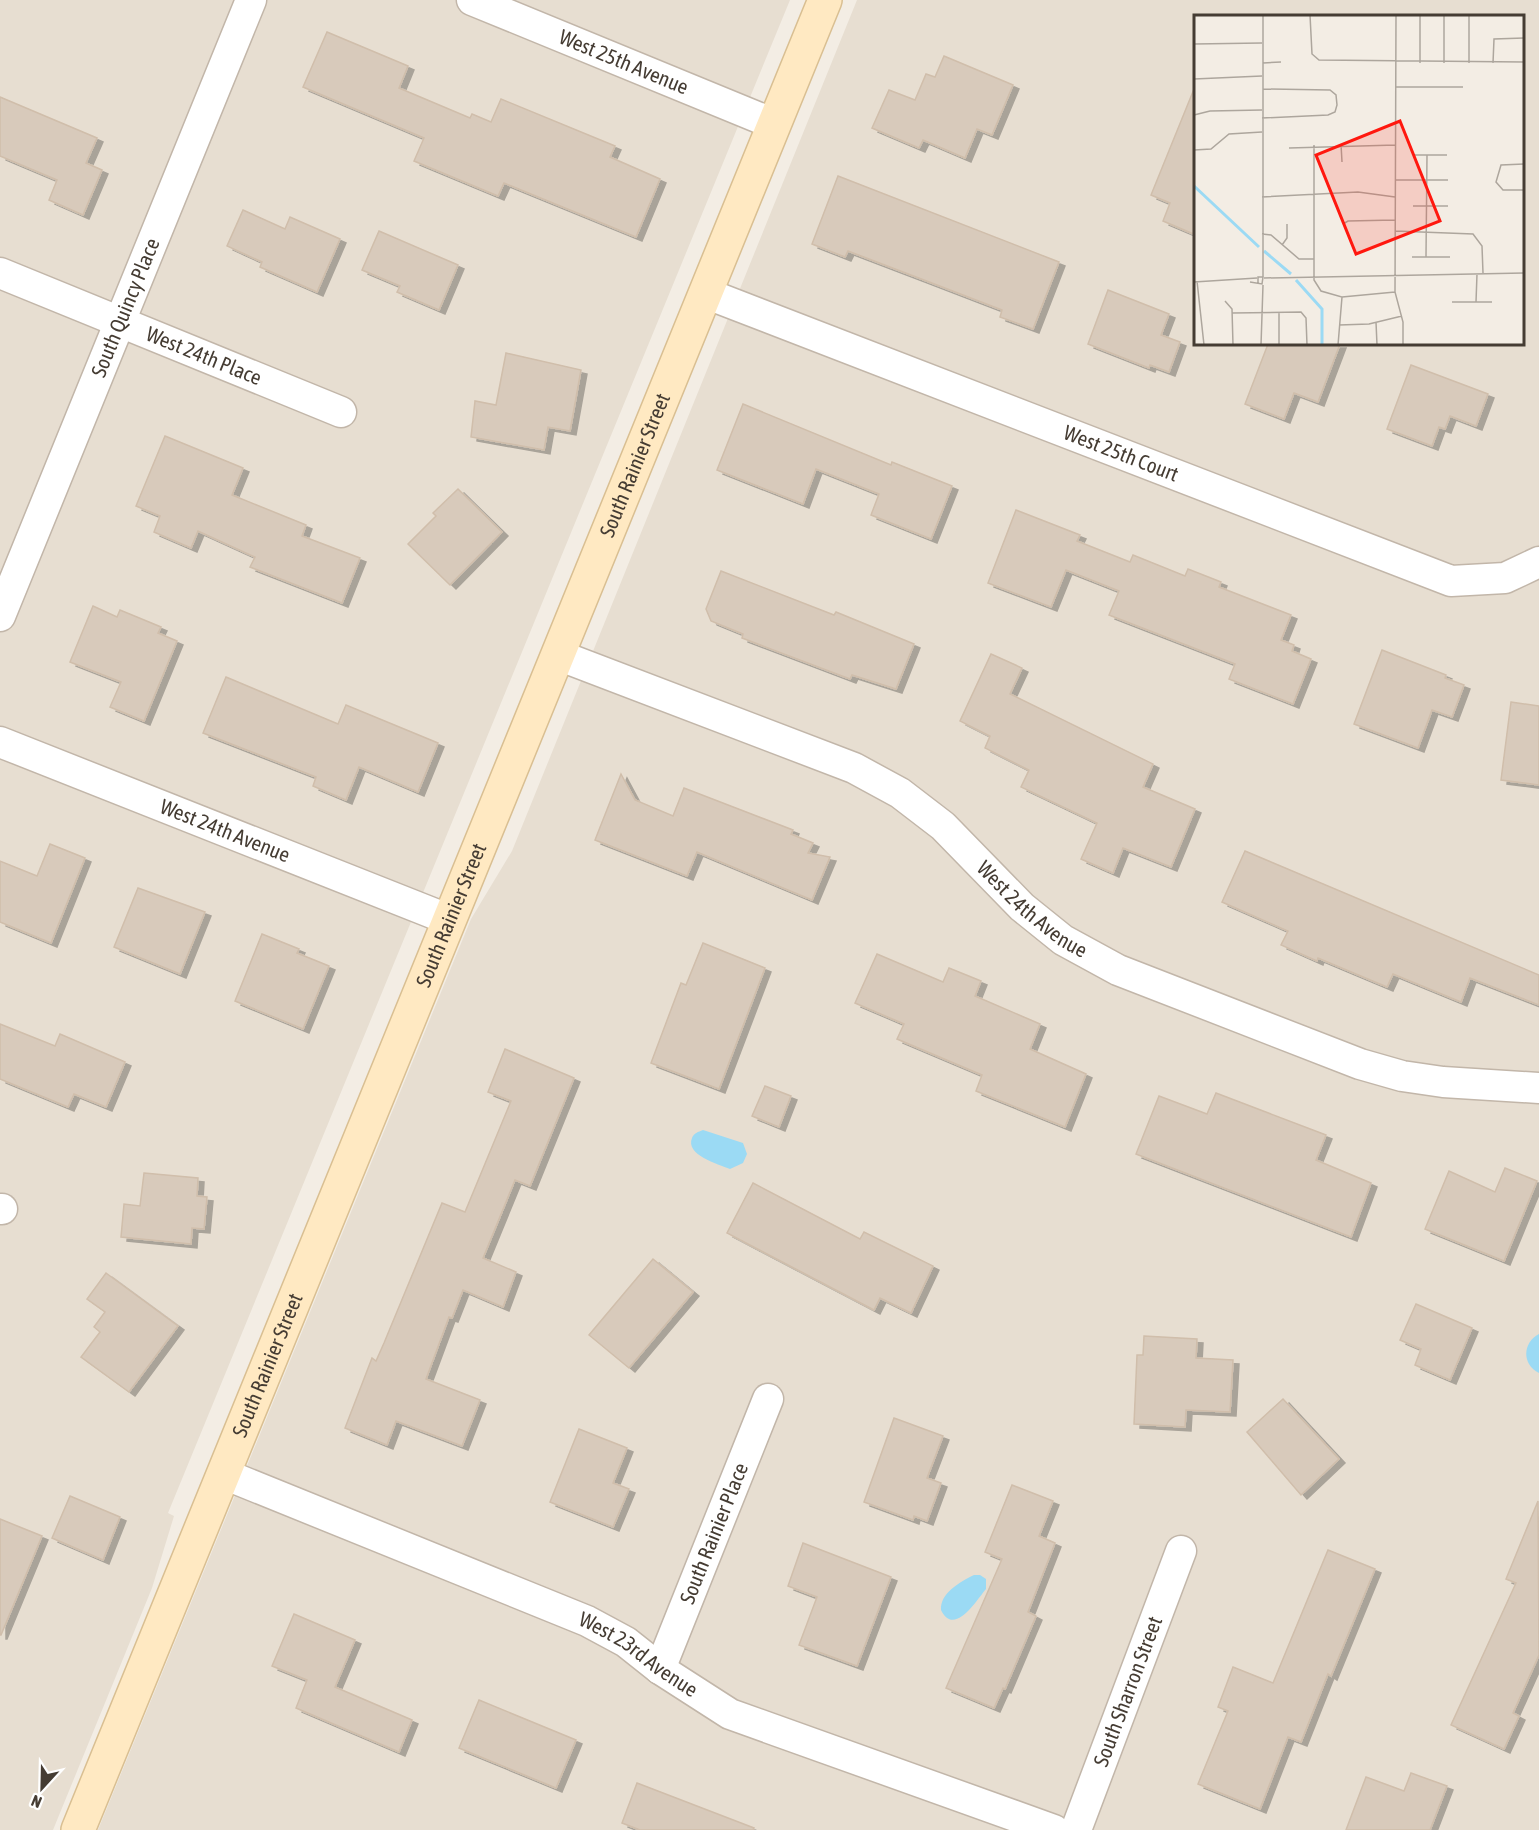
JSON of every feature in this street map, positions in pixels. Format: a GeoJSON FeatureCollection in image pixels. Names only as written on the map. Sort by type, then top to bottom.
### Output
{"type":"FeatureCollection","features":[{"type":"Feature","properties":{"kind":"street","name":"South Quincy Place"},"geometry":{"type":"LineString","coordinates":[[0,616],[251,0]]}},
{"type":"Feature","properties":{"kind":"street","name":"West 25th Avenue"},"geometry":{"type":"LineString","coordinates":[[472,0],[774,124]]}},
{"type":"Feature","properties":{"kind":"street","name":"South Rainier Street"},"geometry":{"type":"LineString","coordinates":[[78,1830],[825,0]]}},
{"type":"Feature","properties":{"kind":"street","name":"West 24th Place"},"geometry":{"type":"LineString","coordinates":[[0,273],[341,412]]}},
{"type":"Feature","properties":{"kind":"street","name":"West 25th Court"},"geometry":{"type":"LineString","coordinates":[[705,293],[1451,581],[1505,578],[1539,562]]}},
{"type":"Feature","properties":{"kind":"street","name":"West 24th Avenue"},"geometry":{"type":"LineString","coordinates":[[558,655],[854,768],[900,793],[943,826],[1022,907],[1063,940],[1118,970],[1360,1064],[1402,1076],[1443,1082],[1539,1088]]}},
{"type":"Feature","properties":{"kind":"street","name":"West 24th Avenue"},"geometry":{"type":"LineString","coordinates":[[0,741],[450,920]]}},
{"type":"Feature","properties":{"kind":"street","name":"South Rainier Place"},"geometry":{"type":"LineString","coordinates":[[660,1669],[768,1399]]}},
{"type":"Feature","properties":{"kind":"street","name":"West 23rd Avenue"},"geometry":{"type":"LineString","coordinates":[[224,1474],[587,1621],[626,1642],[660,1669],[730,1714],[1054,1830]]}},
{"type":"Feature","properties":{"kind":"street","name":"South Sharron Street"},"geometry":{"type":"LineString","coordinates":[[1076,1830],[1181,1551]]}},
{"type":"Feature","properties":{"kind":"shaded area"},"geometry":{"type":"Polygon","coordinates":[[[0,0],[790,0],[168,1513],[174,1516],[152,1588],[53,1830],[0,1830],[0,0]]]}},
{"type":"Feature","properties":{"kind":"shaded area"},"geometry":{"type":"Polygon","coordinates":[[[857,0],[1539,0],[1539,1830],[98,1830],[471,919],[512,851],[857,0]]]}},
{"type":"Feature","properties":{"kind":"water"},"geometry":{"type":"Polygon","coordinates":[[[703,1130],[743,1143],[747,1154],[743,1163],[730,1169],[698,1154],[691,1144],[692,1138],[703,1130]]]}},
{"type":"Feature","properties":{"kind":"water"},"geometry":{"type":"Polygon","coordinates":[[[1539,1334],[1539,1373],[1529,1364],[1526,1353],[1530,1342],[1539,1334]]]}},
{"type":"Feature","properties":{"kind":"water"},"geometry":{"type":"Polygon","coordinates":[[[974,1575],[980,1575],[986,1579],[986,1589],[965,1614],[952,1620],[946,1617],[941,1610],[947,1593],[974,1575]]]}},
{"type":"Feature","properties":{"kind":"building"},"geometry":{"type":"Polygon","coordinates":[[[327,32],[408,66],[399,88],[470,118],[472,114],[491,122],[501,99],[615,146],[610,157],[660,179],[636,237],[504,183],[498,196],[414,161],[424,138],[303,87],[327,32]]]}},
{"type":"Feature","properties":{"kind":"building"},"geometry":{"type":"Polygon","coordinates":[[[944,56],[1013,85],[992,135],[977,129],[965,158],[923,140],[919,148],[872,128],[889,90],[915,100],[926,74],[935,77],[944,56]]]}},
{"type":"Feature","properties":{"kind":"building"},"geometry":{"type":"Polygon","coordinates":[[[1194,89],[1194,234],[1163,221],[1170,203],[1151,195],[1194,89]]]}},
{"type":"Feature","properties":{"kind":"building"},"geometry":{"type":"Polygon","coordinates":[[[0,97],[97,138],[86,163],[102,170],[83,215],[49,200],[57,180],[0,156],[0,97]]]}},
{"type":"Feature","properties":{"kind":"building"},"geometry":{"type":"Polygon","coordinates":[[[838,176],[1059,262],[1033,329],[1000,317],[1002,310],[848,251],[845,257],[812,244],[838,176]]]}},
{"type":"Feature","properties":{"kind":"building"},"geometry":{"type":"Polygon","coordinates":[[[243,210],[285,229],[290,217],[340,239],[317,292],[260,267],[262,262],[227,246],[243,210]]]}},
{"type":"Feature","properties":{"kind":"building"},"geometry":{"type":"Polygon","coordinates":[[[379,231],[458,265],[439,310],[397,292],[400,286],[362,270],[379,231]]]}},
{"type":"Feature","properties":{"kind":"building"},"geometry":{"type":"Polygon","coordinates":[[[1108,290],[1169,314],[1161,335],[1180,342],[1169,372],[1150,365],[1149,368],[1088,344],[1108,290]]]}},
{"type":"Feature","properties":{"kind":"building"},"geometry":{"type":"Polygon","coordinates":[[[1268,345],[1340,345],[1318,402],[1294,393],[1284,419],[1245,404],[1268,345]]]}},
{"type":"Feature","properties":{"kind":"building"},"geometry":{"type":"Polygon","coordinates":[[[506,353],[581,370],[570,431],[548,427],[544,450],[471,437],[475,401],[496,405],[506,353]]]}},
{"type":"Feature","properties":{"kind":"building"},"geometry":{"type":"Polygon","coordinates":[[[1411,365],[1488,394],[1476,426],[1450,416],[1445,429],[1439,427],[1432,446],[1387,429],[1411,365]]]}},
{"type":"Feature","properties":{"kind":"building"},"geometry":{"type":"Polygon","coordinates":[[[743,404],[891,465],[892,462],[952,486],[931,539],[871,515],[879,494],[816,469],[803,504],[717,470],[743,404]]]}},
{"type":"Feature","properties":{"kind":"building"},"geometry":{"type":"Polygon","coordinates":[[[165,436],[243,468],[232,495],[306,525],[302,536],[360,558],[342,603],[250,567],[255,557],[198,531],[191,548],[154,532],[160,516],[136,506],[165,436]]]}},
{"type":"Feature","properties":{"kind":"building"},"geometry":{"type":"Polygon","coordinates":[[[458,489],[502,532],[450,585],[408,544],[436,516],[433,513],[458,489]]]}},
{"type":"Feature","properties":{"kind":"building"},"geometry":{"type":"Polygon","coordinates":[[[1016,510],[1080,535],[1077,541],[1130,562],[1133,555],[1185,576],[1188,569],[1221,582],[1219,587],[1291,615],[1281,640],[1294,645],[1292,651],[1311,659],[1293,704],[1229,679],[1235,664],[1109,615],[1119,591],[1066,570],[1051,607],[988,583],[1016,510]]]}},
{"type":"Feature","properties":{"kind":"building"},"geometry":{"type":"Polygon","coordinates":[[[721,571],[834,615],[836,612],[914,644],[896,689],[852,675],[850,679],[742,638],[743,634],[711,621],[706,609],[721,571]]]}},
{"type":"Feature","properties":{"kind":"building"},"geometry":{"type":"Polygon","coordinates":[[[93,606],[117,617],[120,610],[161,627],[158,633],[177,641],[144,721],[110,707],[121,682],[70,662],[93,606]]]}},
{"type":"Feature","properties":{"kind":"building"},"geometry":{"type":"Polygon","coordinates":[[[1382,650],[1446,675],[1445,678],[1464,685],[1452,717],[1432,710],[1418,748],[1354,724],[1382,650]]]}},
{"type":"Feature","properties":{"kind":"building"},"geometry":{"type":"Polygon","coordinates":[[[991,654],[1022,668],[1010,694],[1153,764],[1143,787],[1195,809],[1171,867],[1123,848],[1113,873],[1081,859],[1097,823],[1021,787],[1029,770],[985,748],[990,736],[960,721],[991,654]]]}},
{"type":"Feature","properties":{"kind":"building"},"geometry":{"type":"Polygon","coordinates":[[[226,677],[338,724],[346,705],[438,743],[418,792],[359,767],[346,800],[313,786],[316,777],[203,733],[226,677]]]}},
{"type":"Feature","properties":{"kind":"building"},"geometry":{"type":"Polygon","coordinates":[[[1511,702],[1539,706],[1539,785],[1501,780],[1511,702]]]}},
{"type":"Feature","properties":{"kind":"building"},"geometry":{"type":"Polygon","coordinates":[[[621,774],[635,800],[673,816],[684,788],[793,830],[791,834],[813,843],[808,853],[830,857],[812,900],[697,852],[687,876],[595,840],[621,774]]]}},
{"type":"Feature","properties":{"kind":"building"},"geometry":{"type":"Polygon","coordinates":[[[50,844],[85,858],[51,943],[0,922],[0,861],[37,876],[50,844]]]}},
{"type":"Feature","properties":{"kind":"building"},"geometry":{"type":"Polygon","coordinates":[[[1245,851],[1539,975],[1539,1005],[1470,978],[1461,1002],[1393,974],[1387,987],[1281,945],[1288,931],[1222,902],[1245,851]]]}},
{"type":"Feature","properties":{"kind":"building"},"geometry":{"type":"Polygon","coordinates":[[[138,888],[205,912],[180,974],[114,947],[138,888]]]}},
{"type":"Feature","properties":{"kind":"building"},"geometry":{"type":"Polygon","coordinates":[[[262,934],[299,949],[297,953],[329,966],[303,1029],[235,1001],[262,934]]]}},
{"type":"Feature","properties":{"kind":"building"},"geometry":{"type":"Polygon","coordinates":[[[703,943],[765,968],[719,1089],[651,1063],[681,983],[686,985],[703,943]]]}},
{"type":"Feature","properties":{"kind":"building"},"geometry":{"type":"Polygon","coordinates":[[[877,954],[943,982],[949,968],[981,981],[975,996],[1040,1024],[1030,1049],[1086,1074],[1065,1127],[976,1091],[982,1075],[897,1039],[904,1024],[855,1003],[877,954]]]}},
{"type":"Feature","properties":{"kind":"building"},"geometry":{"type":"Polygon","coordinates":[[[0,1024],[55,1046],[60,1034],[125,1062],[106,1107],[74,1094],[68,1107],[0,1079],[0,1024]]]}},
{"type":"Feature","properties":{"kind":"building"},"geometry":{"type":"Polygon","coordinates":[[[505,1049],[574,1078],[530,1186],[515,1180],[483,1258],[516,1272],[503,1307],[463,1290],[452,1318],[449,1317],[426,1379],[480,1400],[462,1446],[396,1421],[387,1445],[345,1428],[372,1358],[376,1361],[442,1203],[465,1212],[511,1101],[488,1092],[505,1049]]]}},
{"type":"Feature","properties":{"kind":"building"},"geometry":{"type":"Polygon","coordinates":[[[765,1086],[791,1096],[779,1127],[752,1116],[765,1086]]]}},
{"type":"Feature","properties":{"kind":"building"},"geometry":{"type":"Polygon","coordinates":[[[1216,1093],[1326,1135],[1316,1160],[1371,1183],[1351,1237],[1136,1154],[1159,1096],[1207,1114],[1216,1093]]]}},
{"type":"Feature","properties":{"kind":"building"},"geometry":{"type":"Polygon","coordinates":[[[1505,1168],[1537,1181],[1504,1261],[1425,1229],[1449,1171],[1495,1192],[1505,1168]]]}},
{"type":"Feature","properties":{"kind":"building"},"geometry":{"type":"Polygon","coordinates":[[[144,1173],[198,1178],[197,1196],[207,1197],[204,1229],[192,1228],[191,1244],[121,1237],[124,1204],[140,1206],[144,1173]]]}},
{"type":"Feature","properties":{"kind":"building"},"geometry":{"type":"Polygon","coordinates":[[[753,1183],[860,1239],[864,1232],[933,1266],[911,1313],[880,1298],[874,1310],[727,1233],[753,1183]]]}},
{"type":"Feature","properties":{"kind":"building"},"geometry":{"type":"Polygon","coordinates":[[[653,1259],[693,1292],[629,1368],[589,1335],[653,1259]]]}},
{"type":"Feature","properties":{"kind":"building"},"geometry":{"type":"Polygon","coordinates":[[[106,1273],[178,1326],[129,1392],[81,1357],[100,1332],[94,1327],[105,1312],[87,1299],[106,1273]]]}},
{"type":"Feature","properties":{"kind":"building"},"geometry":{"type":"Polygon","coordinates":[[[1416,1304],[1472,1328],[1450,1380],[1415,1365],[1421,1349],[1400,1340],[1416,1304]]]}},
{"type":"Feature","properties":{"kind":"building"},"geometry":{"type":"Polygon","coordinates":[[[1144,1336],[1197,1339],[1196,1358],[1233,1360],[1230,1412],[1186,1410],[1185,1427],[1134,1424],[1137,1355],[1143,1355],[1144,1336]]]}},
{"type":"Feature","properties":{"kind":"building"},"geometry":{"type":"Polygon","coordinates":[[[1283,1399],[1339,1459],[1301,1495],[1247,1432],[1283,1399]]]}},
{"type":"Feature","properties":{"kind":"building"},"geometry":{"type":"Polygon","coordinates":[[[894,1418],[943,1436],[927,1478],[941,1483],[927,1521],[914,1516],[913,1520],[864,1502],[894,1418]]]}},
{"type":"Feature","properties":{"kind":"building"},"geometry":{"type":"Polygon","coordinates":[[[579,1429],[627,1448],[613,1483],[629,1489],[613,1527],[550,1502],[579,1429]]]}},
{"type":"Feature","properties":{"kind":"building"},"geometry":{"type":"Polygon","coordinates":[[[1012,1485],[1053,1501],[1039,1536],[1055,1543],[1028,1612],[1036,1616],[1005,1689],[1003,1688],[994,1708],[946,1688],[1002,1559],[985,1552],[1012,1485]]]}},
{"type":"Feature","properties":{"kind":"building"},"geometry":{"type":"Polygon","coordinates":[[[70,1496],[120,1517],[103,1560],[52,1538],[70,1496]]]}},
{"type":"Feature","properties":{"kind":"building"},"geometry":{"type":"Polygon","coordinates":[[[1538,1501],[1539,1655],[1513,1713],[1519,1716],[1504,1749],[1451,1725],[1516,1583],[1506,1579],[1538,1501]]]}},
{"type":"Feature","properties":{"kind":"building"},"geometry":{"type":"Polygon","coordinates":[[[0,1519],[42,1536],[1,1635],[0,1635],[0,1519]]]}},
{"type":"Feature","properties":{"kind":"building"},"geometry":{"type":"Polygon","coordinates":[[[803,1543],[891,1577],[857,1666],[799,1645],[817,1597],[788,1586],[803,1543]]]}},
{"type":"Feature","properties":{"kind":"building"},"geometry":{"type":"Polygon","coordinates":[[[1328,1550],[1375,1569],[1331,1676],[1328,1674],[1301,1742],[1288,1737],[1260,1809],[1198,1784],[1228,1711],[1218,1707],[1233,1667],[1273,1683],[1328,1550]]]}},
{"type":"Feature","properties":{"kind":"building"},"geometry":{"type":"Polygon","coordinates":[[[294,1614],[355,1640],[335,1687],[412,1720],[399,1752],[296,1708],[307,1680],[272,1666],[294,1614]]]}},
{"type":"Feature","properties":{"kind":"building"},"geometry":{"type":"Polygon","coordinates":[[[479,1700],[576,1740],[556,1788],[459,1748],[479,1700]]]}},
{"type":"Feature","properties":{"kind":"building"},"geometry":{"type":"Polygon","coordinates":[[[1411,1773],[1447,1786],[1430,1830],[1346,1830],[1366,1777],[1404,1791],[1411,1773]]]}},
{"type":"Feature","properties":{"kind":"building"},"geometry":{"type":"Polygon","coordinates":[[[637,1783],[754,1828],[753,1830],[640,1830],[622,1823],[637,1783]]]}}]}
